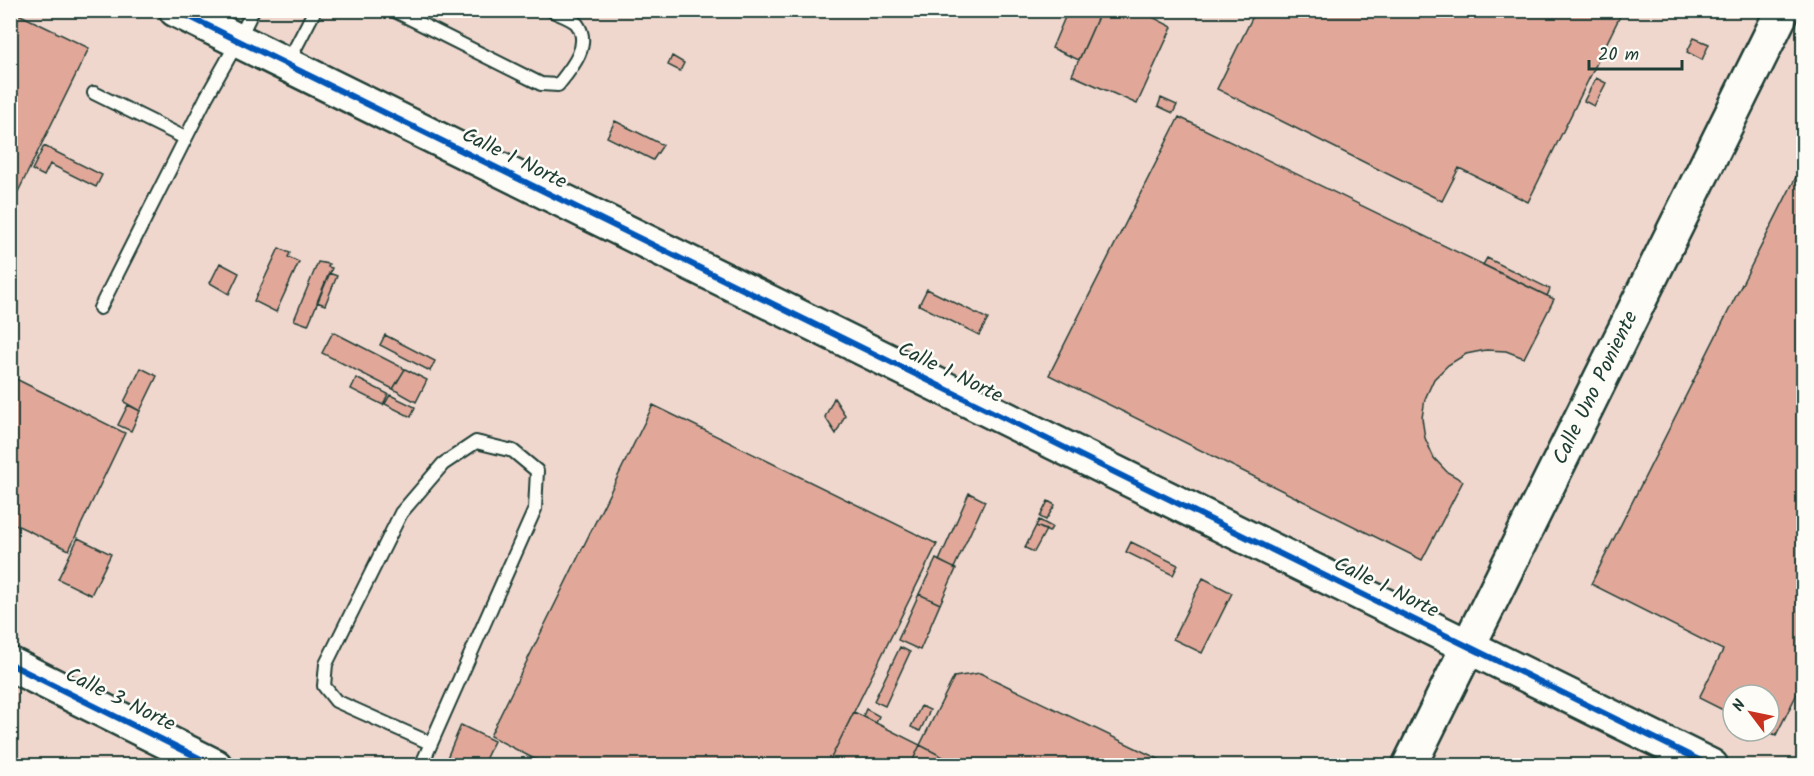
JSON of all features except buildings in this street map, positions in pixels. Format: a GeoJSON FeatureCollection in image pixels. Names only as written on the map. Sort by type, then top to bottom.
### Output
{"type":"FeatureCollection","features":[{"type":"Feature","properties":{"kind":"street","name":"Calle 1 Norte"},"geometry":{"type":"LineString","coordinates":[[176,10],[1711,765]]}},
{"type":"Feature","properties":{"kind":"street","name":"Calle Uno Poniente"},"geometry":{"type":"LineString","coordinates":[[1409,765],[1783,10]]}},
{"type":"Feature","properties":{"kind":"street","name":"Calle 3 Norte"},"geometry":{"type":"LineString","coordinates":[[10,664],[215,765]]}},
{"type":"Feature","properties":{"kind":"lane"},"geometry":{"type":"LineString","coordinates":[[100,308],[185,138],[253,10]]}},
{"type":"Feature","properties":{"kind":"lane"},"geometry":{"type":"LineString","coordinates":[[286,65],[315,10]]}},
{"type":"Feature","properties":{"kind":"lane"},"geometry":{"type":"LineString","coordinates":[[393,10],[542,84],[558,85],[576,64],[583,38],[576,23],[551,10]]}},
{"type":"Feature","properties":{"kind":"lane"},"geometry":{"type":"LineString","coordinates":[[94,93],[185,138]]}},
{"type":"Feature","properties":{"kind":"lane"},"geometry":{"type":"LineString","coordinates":[[421,765],[535,508],[537,471],[513,451],[476,442],[443,464],[401,513],[326,664],[324,686],[336,701],[430,743]]}},
{"type":"Feature","properties":{"kind":"shaded area"},"geometry":{"type":"Polygon","coordinates":[[[10,11],[1803,11],[1803,765],[11,765],[10,11]]]}},
{"type":"Feature","properties":{"kind":"cycle path"},"geometry":{"type":"LineString","coordinates":[[176,10],[1711,766]]}},
{"type":"Feature","properties":{"kind":"cycle path"},"geometry":{"type":"LineString","coordinates":[[10,664],[215,766]]}}]}
